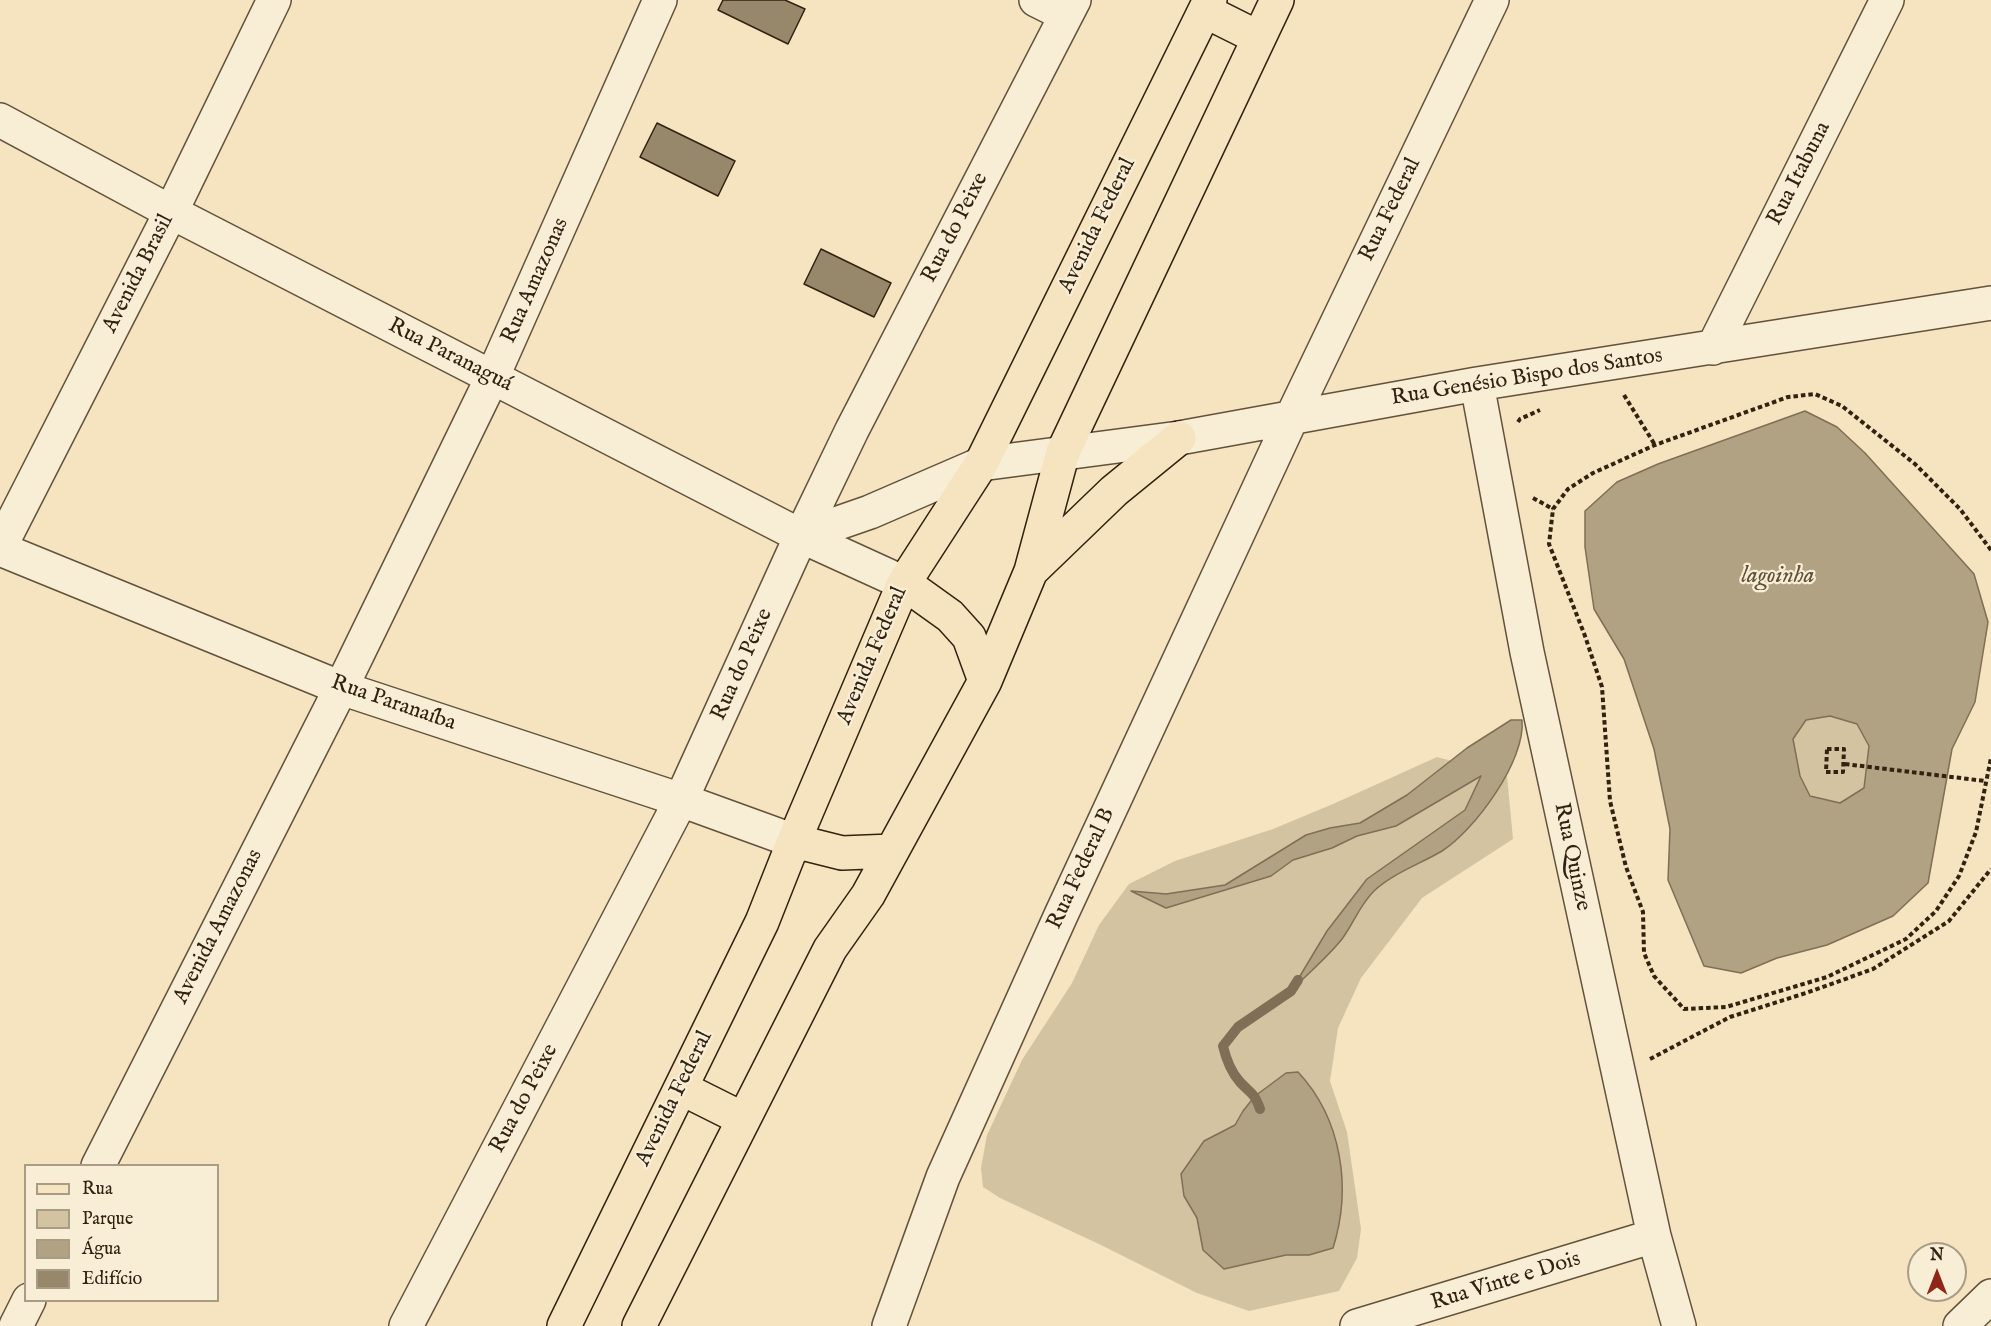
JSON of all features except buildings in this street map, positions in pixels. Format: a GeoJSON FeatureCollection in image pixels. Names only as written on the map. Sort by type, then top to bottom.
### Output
{"type":"FeatureCollection","features":[{"type":"Feature","properties":{"kind":"main road"},"geometry":{"type":"LineString","coordinates":[[639,1326],[830,949],[868,895],[985,681],[1031,571],[1063,452],[1277,0]]}},
{"type":"Feature","properties":{"kind":"main road"},"geometry":{"type":"LineString","coordinates":[[1207,6],[1259,38]]}},
{"type":"Feature","properties":{"kind":"main road","name":"Avenida Federal"},"geometry":{"type":"LineString","coordinates":[[564,1326],[762,922],[904,583],[981,464],[1207,6]]}},
{"type":"Feature","properties":{"kind":"main road"},"geometry":{"type":"LineString","coordinates":[[1031,571],[1114,490],[1179,438]]}},
{"type":"Feature","properties":{"kind":"main road"},"geometry":{"type":"LineString","coordinates":[[904,583],[950,616],[969,638],[985,681]]}},
{"type":"Feature","properties":{"kind":"main road"},"geometry":{"type":"LineString","coordinates":[[794,841],[842,853],[892,851]]}},
{"type":"Feature","properties":{"kind":"main road"},"geometry":{"type":"LineString","coordinates":[[681,1088],[743,1119]]}},
{"type":"Feature","properties":{"kind":"street","name":"Avenida Brasil"},"geometry":{"type":"LineString","coordinates":[[0,548],[171,212],[274,0]]}},
{"type":"Feature","properties":{"kind":"street","name":"Rua Amazonas"},"geometry":{"type":"LineString","coordinates":[[341,688],[492,378],[660,0]]}},
{"type":"Feature","properties":{"kind":"street"},"geometry":{"type":"LineString","coordinates":[[1036,0],[1070,8]]}},
{"type":"Feature","properties":{"kind":"street","name":"Rua Federal"},"geometry":{"type":"LineString","coordinates":[[1291,419],[1492,0]]}},
{"type":"Feature","properties":{"kind":"street","name":"Rua Itabuna"},"geometry":{"type":"LineString","coordinates":[[1713,348],[1887,0]]}},
{"type":"Feature","properties":{"kind":"street","name":"Rua do Peixe"},"geometry":{"type":"LineString","coordinates":[[406,1326],[681,800],[852,429],[1070,8]]}},
{"type":"Feature","properties":{"kind":"street","name":"Rua Paranaguá"},"geometry":{"type":"LineString","coordinates":[[0,120],[171,212],[492,378],[801,536],[904,583]]}},
{"type":"Feature","properties":{"kind":"street","name":"Rua Genésio Bispo dos Santos"},"geometry":{"type":"LineString","coordinates":[[801,536],[870,512],[981,464],[1179,438],[1477,384],[1991,303]]}},
{"type":"Feature","properties":{"kind":"street","name":"Rua Quinze"},"geometry":{"type":"LineString","coordinates":[[1477,384],[1527,651],[1654,1236],[1679,1326]]}},
{"type":"Feature","properties":{"kind":"street","name":"Rua Federal B"},"geometry":{"type":"LineString","coordinates":[[890,1326],[948,1166],[1061,915],[1291,419]]}},
{"type":"Feature","properties":{"kind":"street","name":"Rua Paranaíba"},"geometry":{"type":"LineString","coordinates":[[0,548],[341,688],[681,800],[794,841]]}},
{"type":"Feature","properties":{"kind":"street","name":"Avenida Amazonas"},"geometry":{"type":"LineString","coordinates":[[99,1164],[341,688]]}},
{"type":"Feature","properties":{"kind":"street","name":"Rua Vinte e Dois"},"geometry":{"type":"LineString","coordinates":[[1357,1326],[1654,1236]]}},
{"type":"Feature","properties":{"kind":"street"},"geometry":{"type":"LineString","coordinates":[[1960,1326],[1991,1296]]}},
{"type":"Feature","properties":{"kind":"street"},"geometry":{"type":"LineString","coordinates":[[16,1326],[28,1302]]}},
{"type":"Feature","properties":{"kind":"path"},"geometry":{"type":"LineString","coordinates":[[1613,396],[1625,394],[1655,445]]}},
{"type":"Feature","properties":{"kind":"path"},"geometry":{"type":"LineString","coordinates":[[1991,550],[1960,509],[1915,464],[1842,406],[1815,394],[1788,397],[1655,445],[1593,473],[1568,489],[1554,509],[1549,544],[1602,687],[1610,801],[1626,867],[1643,912],[1644,953],[1654,976],[1684,1008],[1726,1007],[1827,977],[1906,939],[1936,911],[1959,876],[1976,832],[1991,758]]}},
{"type":"Feature","properties":{"kind":"path"},"geometry":{"type":"LineString","coordinates":[[1516,426],[1520,419],[1542,408]]}},
{"type":"Feature","properties":{"kind":"path"},"geometry":{"type":"LineString","coordinates":[[1526,495],[1554,509]]}},
{"type":"Feature","properties":{"kind":"path"},"geometry":{"type":"LineString","coordinates":[[1827,749],[1844,749],[1843,772],[1826,772],[1827,749]]}},
{"type":"Feature","properties":{"kind":"path"},"geometry":{"type":"LineString","coordinates":[[1845,764],[1985,781]]}},
{"type":"Feature","properties":{"kind":"path"},"geometry":{"type":"LineString","coordinates":[[1620,1080],[1659,1053],[1730,1017],[1873,969],[1950,921],[1991,869]]}},
{"type":"Feature","properties":{"kind":"green space"},"geometry":{"type":"Polygon","coordinates":[[[1830,716],[1857,724],[1869,745],[1864,788],[1840,803],[1810,796],[1800,776],[1793,738],[1806,720],[1830,716]]]}},
{"type":"Feature","properties":{"kind":"green space"},"geometry":{"type":"Polygon","coordinates":[[[1437,757],[1507,776],[1513,839],[1422,898],[1361,978],[1338,1028],[1330,1081],[1347,1132],[1361,1229],[1357,1258],[1339,1291],[1249,1311],[1197,1293],[1000,1198],[983,1187],[981,1168],[987,1135],[1022,1060],[1072,983],[1099,925],[1129,884],[1175,861],[1273,829],[1437,757]],[[1298,1072],[1286,1073],[1255,1096],[1235,1125],[1204,1141],[1181,1174],[1184,1197],[1197,1218],[1203,1250],[1224,1269],[1286,1255],[1309,1255],[1338,1233],[1341,1167],[1338,1147],[1333,1128],[1313,1090],[1298,1072]]]}},
{"type":"Feature","properties":{"kind":"water","name":"lagoinha"},"geometry":{"type":"Polygon","coordinates":[[[1805,411],[1837,427],[1865,453],[1974,574],[1988,622],[1975,702],[1952,749],[1928,883],[1893,916],[1827,945],[1777,958],[1741,973],[1704,966],[1668,880],[1670,829],[1654,749],[1624,659],[1594,609],[1585,547],[1585,511],[1617,482],[1658,464],[1805,411]],[[1830,716],[1806,720],[1793,739],[1800,776],[1810,796],[1840,803],[1864,788],[1869,746],[1857,724],[1830,716]]]}},
{"type":"Feature","properties":{"kind":"water"},"geometry":{"type":"Polygon","coordinates":[[[1511,720],[1522,720],[1516,754],[1496,793],[1483,811],[1455,841],[1442,851],[1375,890],[1365,901],[1342,939],[1291,991],[1327,931],[1367,879],[1465,810],[1481,776],[1396,826],[1357,836],[1332,848],[1293,860],[1271,876],[1166,908],[1131,891],[1166,894],[1225,885],[1306,835],[1360,823],[1407,795],[1467,748],[1511,720]]]}},
{"type":"Feature","properties":{"kind":"water"},"geometry":{"type":"Polygon","coordinates":[[[1298,1072],[1325,1111],[1339,1155],[1342,1202],[1333,1248],[1309,1255],[1286,1255],[1224,1269],[1203,1250],[1197,1218],[1184,1196],[1181,1174],[1204,1141],[1235,1125],[1255,1096],[1286,1073],[1298,1072]]]}},
{"type":"Feature","properties":{"kind":"waterway"},"geometry":{"type":"LineString","coordinates":[[1260,1109],[1254,1096],[1234,1074],[1223,1046],[1238,1027],[1291,991],[1298,980]]}}]}
